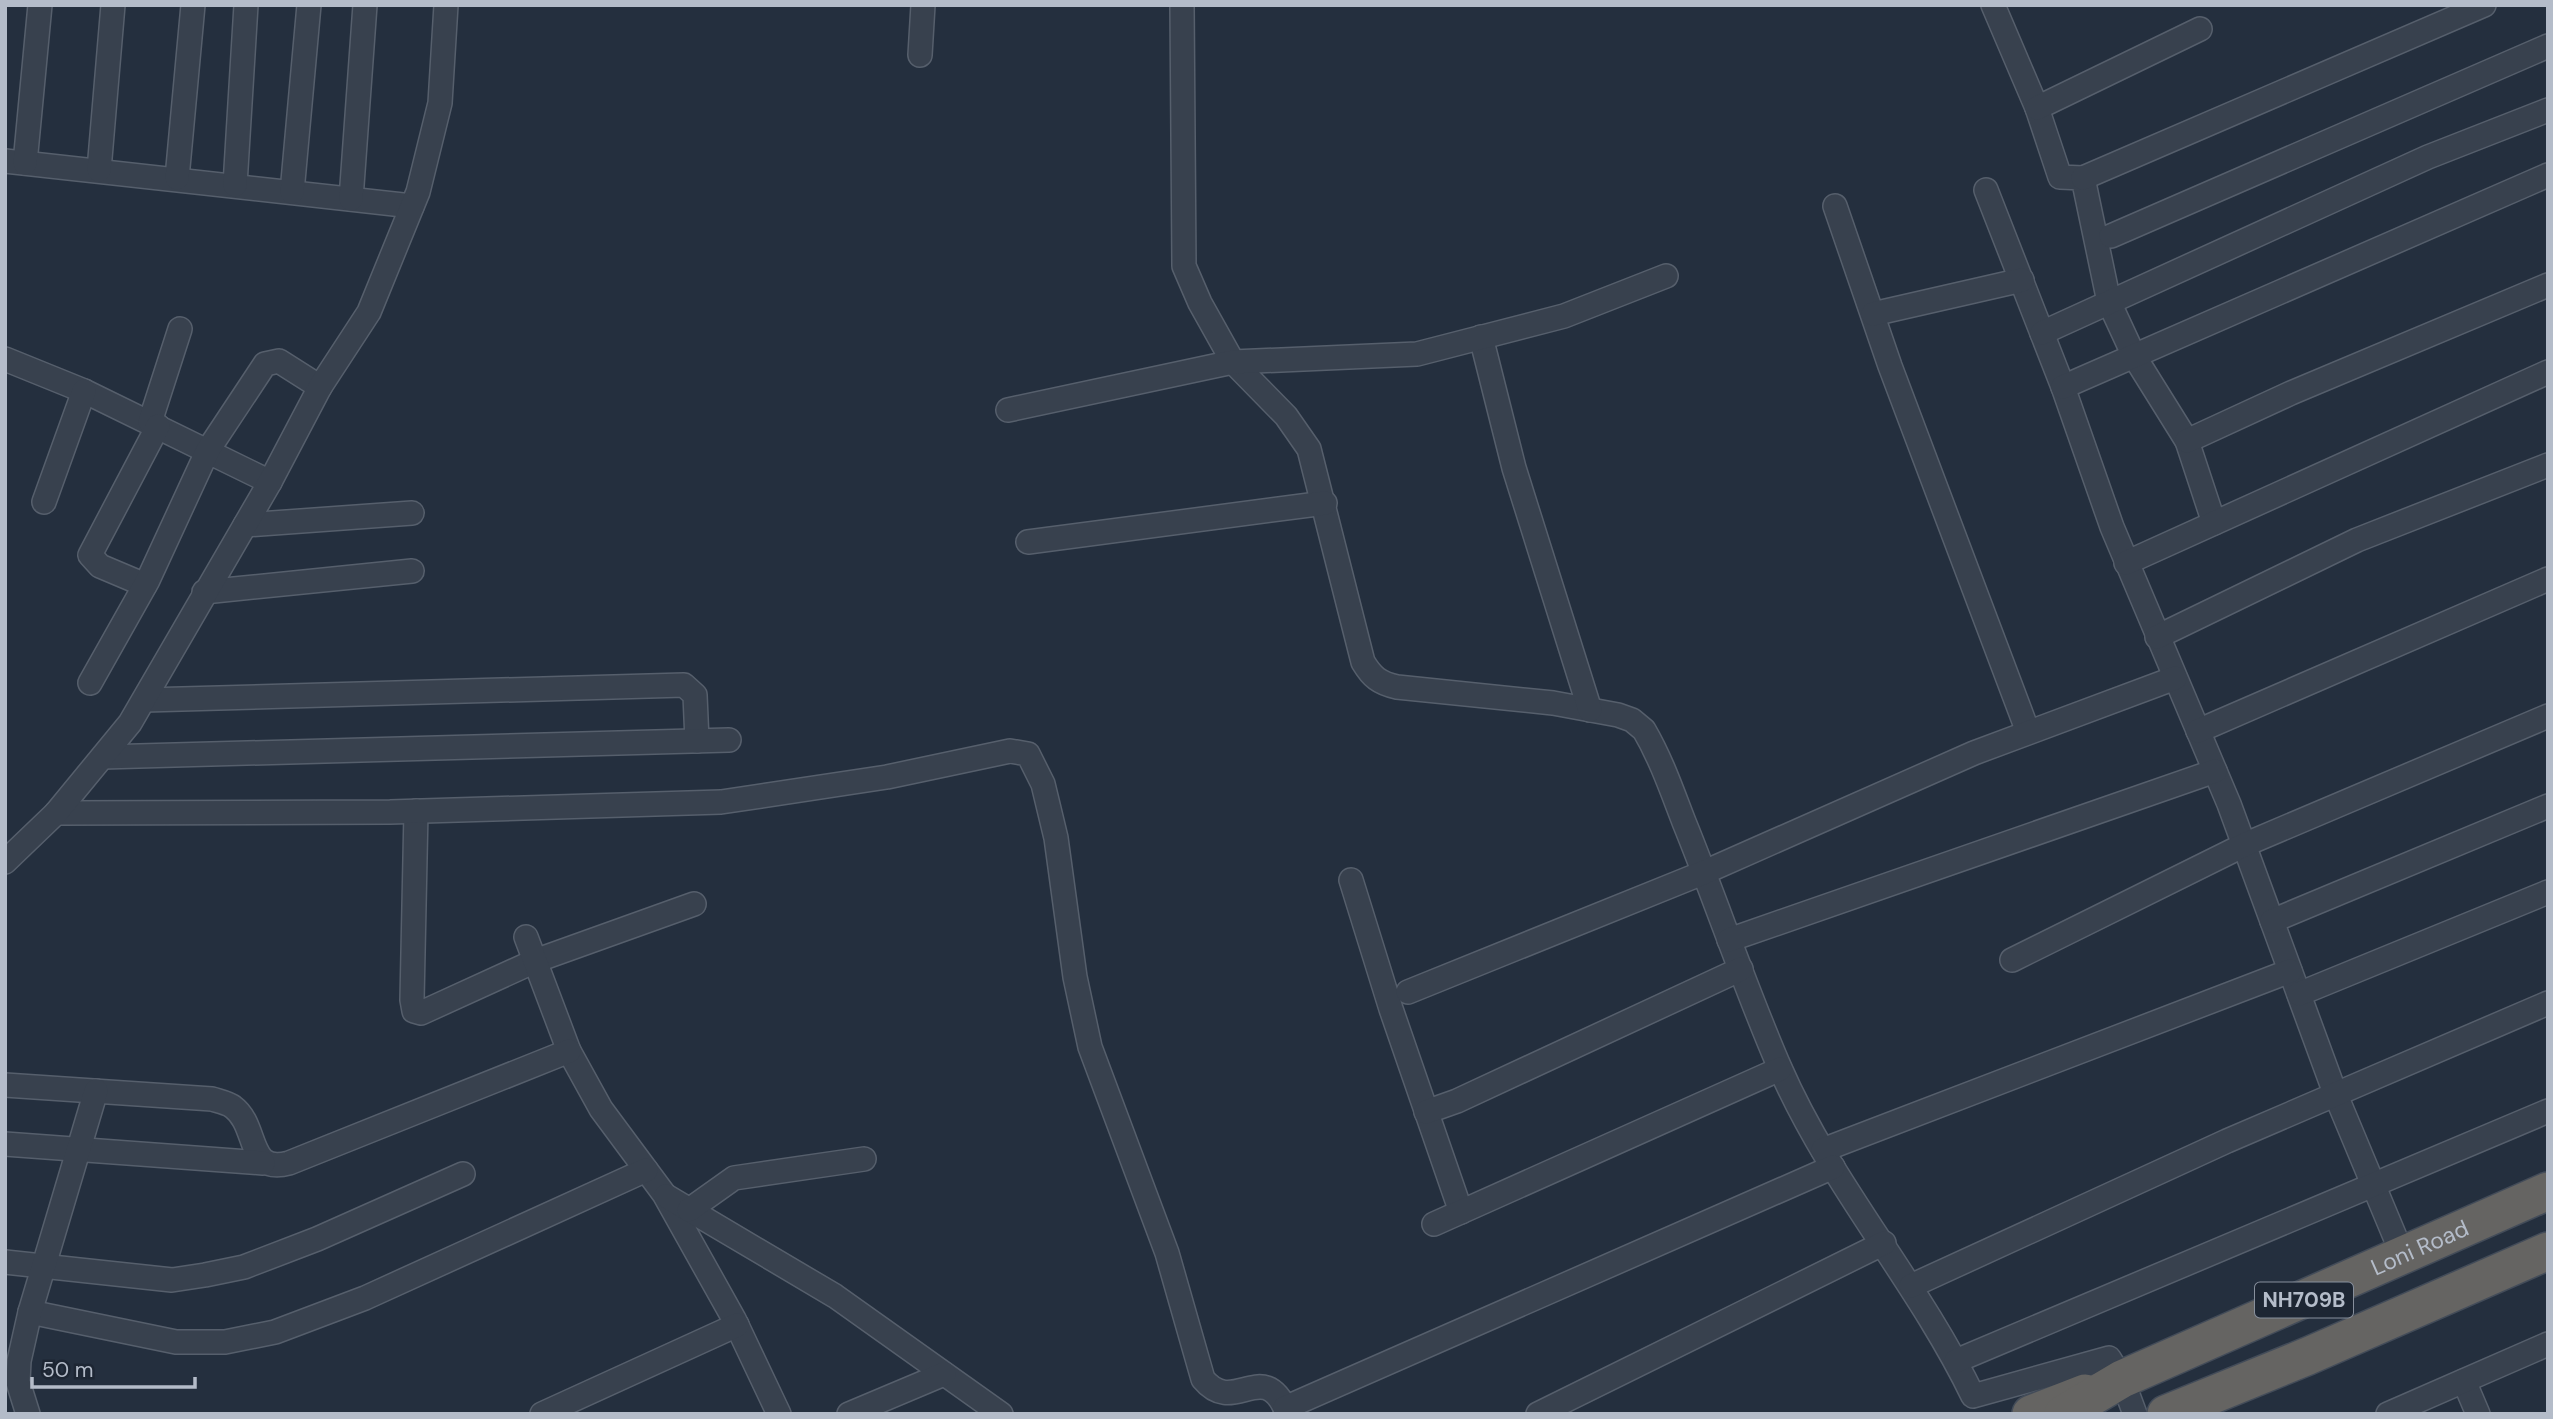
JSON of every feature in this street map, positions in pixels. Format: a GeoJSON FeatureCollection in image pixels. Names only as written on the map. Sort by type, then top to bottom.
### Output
{"type":"FeatureCollection","features":[{"type":"Feature","properties":{"kind":"highway","name":"Loni Road"},"geometry":{"type":"LineString","coordinates":[[2063,1414],[2122,1379],[2548,1191]]}},
{"type":"Feature","properties":{"kind":"highway","name":"NH709B"},"geometry":{"type":"LineString","coordinates":[[2166,1414],[2308,1356],[2548,1251]]}},
{"type":"Feature","properties":{"kind":"highway","name":"NH709B"},"geometry":{"type":"LineString","coordinates":[[2031,1414],[2122,1379]]}},
{"type":"Feature","properties":{"kind":"street"},"geometry":{"type":"LineString","coordinates":[[40,5],[15,162],[412,206]]}},
{"type":"Feature","properties":{"kind":"street"},"geometry":{"type":"LineString","coordinates":[[99,170],[113,5]]}},
{"type":"Feature","properties":{"kind":"street"},"geometry":{"type":"LineString","coordinates":[[177,178],[193,5]]}},
{"type":"Feature","properties":{"kind":"street"},"geometry":{"type":"LineString","coordinates":[[235,185],[246,5]]}},
{"type":"Feature","properties":{"kind":"street"},"geometry":{"type":"LineString","coordinates":[[292,192],[309,5]]}},
{"type":"Feature","properties":{"kind":"street"},"geometry":{"type":"LineString","coordinates":[[351,199],[365,5]]}},
{"type":"Feature","properties":{"kind":"street"},"geometry":{"type":"LineString","coordinates":[[5,862],[56,813],[103,757],[145,700],[204,592],[270,482],[320,387],[369,312],[412,206],[440,103],[446,5]]}},
{"type":"Feature","properties":{"kind":"street"},"geometry":{"type":"LineString","coordinates":[[920,55],[923,5]]}},
{"type":"Feature","properties":{"kind":"street"},"geometry":{"type":"LineString","coordinates":[[1182,5],[1182,254],[1189,279],[1233,362],[1300,433],[1309,449],[1325,503],[1363,662],[1371,676],[1382,684],[1397,687],[1590,710],[1632,720],[1644,730],[1704,872],[1780,1069],[1828,1158],[1911,1286],[1956,1361],[1973,1396],[2109,1358],[2122,1379],[2135,1414]]}},
{"type":"Feature","properties":{"kind":"street"},"geometry":{"type":"LineString","coordinates":[[1993,5],[2037,108],[2060,177],[2083,178],[2484,5]]}},
{"type":"Feature","properties":{"kind":"street"},"geometry":{"type":"LineString","coordinates":[[2037,108],[2200,29]]}},
{"type":"Feature","properties":{"kind":"street"},"geometry":{"type":"LineString","coordinates":[[2111,236],[2548,47]]}},
{"type":"Feature","properties":{"kind":"street"},"geometry":{"type":"LineString","coordinates":[[2042,333],[2428,157],[2548,110]]}},
{"type":"Feature","properties":{"kind":"street"},"geometry":{"type":"LineString","coordinates":[[2063,387],[2548,175]]}},
{"type":"Feature","properties":{"kind":"street"},"geometry":{"type":"LineString","coordinates":[[2083,178],[2109,303],[2134,356],[2187,441],[2214,523]]}},
{"type":"Feature","properties":{"kind":"street"},"geometry":{"type":"LineString","coordinates":[[1986,190],[2063,387],[2126,563],[2215,771],[2335,1093],[2403,1256]]}},
{"type":"Feature","properties":{"kind":"street"},"geometry":{"type":"LineString","coordinates":[[1835,206],[2028,732]]}},
{"type":"Feature","properties":{"kind":"street"},"geometry":{"type":"LineString","coordinates":[[1008,410],[1233,362],[1417,354],[1564,316],[1666,276]]}},
{"type":"Feature","properties":{"kind":"street"},"geometry":{"type":"LineString","coordinates":[[1873,314],[2022,280]]}},
{"type":"Feature","properties":{"kind":"street"},"geometry":{"type":"LineString","coordinates":[[2187,441],[2291,393],[2548,285]]}},
{"type":"Feature","properties":{"kind":"street"},"geometry":{"type":"LineString","coordinates":[[145,585],[100,566],[90,555],[154,424],[180,329]]}},
{"type":"Feature","properties":{"kind":"street"},"geometry":{"type":"LineString","coordinates":[[1481,337],[1514,468],[1590,710]]}},
{"type":"Feature","properties":{"kind":"street"},"geometry":{"type":"LineString","coordinates":[[5,359],[84,391],[270,482]]}},
{"type":"Feature","properties":{"kind":"street"},"geometry":{"type":"LineString","coordinates":[[90,683],[145,585],[208,450],[265,365],[271,361],[285,365],[320,387]]}},
{"type":"Feature","properties":{"kind":"street"},"geometry":{"type":"LineString","coordinates":[[2126,563],[2548,372]]}},
{"type":"Feature","properties":{"kind":"street"},"geometry":{"type":"LineString","coordinates":[[44,502],[84,391]]}},
{"type":"Feature","properties":{"kind":"street"},"geometry":{"type":"LineString","coordinates":[[2157,638],[2357,540],[2548,465]]}},
{"type":"Feature","properties":{"kind":"street"},"geometry":{"type":"LineString","coordinates":[[1028,542],[1325,503]]}},
{"type":"Feature","properties":{"kind":"street"},"geometry":{"type":"LineString","coordinates":[[245,525],[412,513]]}},
{"type":"Feature","properties":{"kind":"street"},"geometry":{"type":"LineString","coordinates":[[204,592],[412,571]]}},
{"type":"Feature","properties":{"kind":"street"},"geometry":{"type":"LineString","coordinates":[[2198,731],[2548,579]]}},
{"type":"Feature","properties":{"kind":"street"},"geometry":{"type":"LineString","coordinates":[[1408,992],[1704,872],[2028,732],[2175,678]]}},
{"type":"Feature","properties":{"kind":"street"},"geometry":{"type":"LineString","coordinates":[[145,700],[684,685],[695,695],[697,741]]}},
{"type":"Feature","properties":{"kind":"street"},"geometry":{"type":"LineString","coordinates":[[2012,960],[2244,845],[2548,716]]}},
{"type":"Feature","properties":{"kind":"street"},"geometry":{"type":"LineString","coordinates":[[103,757],[729,740]]}},
{"type":"Feature","properties":{"kind":"street"},"geometry":{"type":"LineString","coordinates":[[56,813],[416,811],[721,802],[887,777],[1010,751],[1028,754],[1043,784],[1056,838],[1077,990],[1090,1047],[1167,1253],[1203,1379],[1210,1387],[1221,1392],[1232,1393],[1264,1386],[1280,1396],[1287,1411],[1828,1158],[2290,971]]}},
{"type":"Feature","properties":{"kind":"street"},"geometry":{"type":"LineString","coordinates":[[1729,940],[2215,771]]}},
{"type":"Feature","properties":{"kind":"street"},"geometry":{"type":"LineString","coordinates":[[2272,921],[2548,806]]}},
{"type":"Feature","properties":{"kind":"street"},"geometry":{"type":"LineString","coordinates":[[416,811],[414,1011],[427,1013],[535,961],[694,904]]}},
{"type":"Feature","properties":{"kind":"street"},"geometry":{"type":"LineString","coordinates":[[1351,880],[1461,1212]]}},
{"type":"Feature","properties":{"kind":"street"},"geometry":{"type":"LineString","coordinates":[[2299,994],[2548,892]]}},
{"type":"Feature","properties":{"kind":"street"},"geometry":{"type":"LineString","coordinates":[[526,937],[569,1051],[601,1109],[664,1194],[737,1325],[779,1414]]}},
{"type":"Feature","properties":{"kind":"street"},"geometry":{"type":"LineString","coordinates":[[1426,1112],[1457,1101],[1741,969]]}},
{"type":"Feature","properties":{"kind":"street"},"geometry":{"type":"LineString","coordinates":[[1911,1286],[2335,1093],[2548,1003]]}},
{"type":"Feature","properties":{"kind":"street"},"geometry":{"type":"LineString","coordinates":[[5,1144],[263,1163],[270,1166],[289,1163],[569,1051]]}},
{"type":"Feature","properties":{"kind":"street"},"geometry":{"type":"LineString","coordinates":[[1434,1224],[1780,1069]]}},
{"type":"Feature","properties":{"kind":"street"},"geometry":{"type":"LineString","coordinates":[[5,1085],[212,1099],[233,1106],[244,1120],[263,1163]]}},
{"type":"Feature","properties":{"kind":"street"},"geometry":{"type":"LineString","coordinates":[[28,1414],[18,1382],[30,1312],[96,1091]]}},
{"type":"Feature","properties":{"kind":"street"},"geometry":{"type":"LineString","coordinates":[[1956,1361],[2548,1111]]}},
{"type":"Feature","properties":{"kind":"street"},"geometry":{"type":"LineString","coordinates":[[690,1210],[734,1178],[864,1159]]}},
{"type":"Feature","properties":{"kind":"street"},"geometry":{"type":"LineString","coordinates":[[30,1312],[176,1342],[225,1342],[275,1332],[365,1298],[646,1170]]}},
{"type":"Feature","properties":{"kind":"street"},"geometry":{"type":"LineString","coordinates":[[5,1262],[172,1280],[244,1267],[317,1239],[463,1174]]}},
{"type":"Feature","properties":{"kind":"street"},"geometry":{"type":"LineString","coordinates":[[664,1194],[835,1296],[1000,1414]]}},
{"type":"Feature","properties":{"kind":"street"},"geometry":{"type":"LineString","coordinates":[[1538,1414],[1884,1242]]}},
{"type":"Feature","properties":{"kind":"street"},"geometry":{"type":"LineString","coordinates":[[542,1414],[737,1325]]}},
{"type":"Feature","properties":{"kind":"street"},"geometry":{"type":"LineString","coordinates":[[2388,1414],[2548,1344]]}},
{"type":"Feature","properties":{"kind":"street"},"geometry":{"type":"LineString","coordinates":[[849,1414],[944,1374]]}},
{"type":"Feature","properties":{"kind":"street"},"geometry":{"type":"LineString","coordinates":[[2464,1381],[2478,1414]]}}]}
